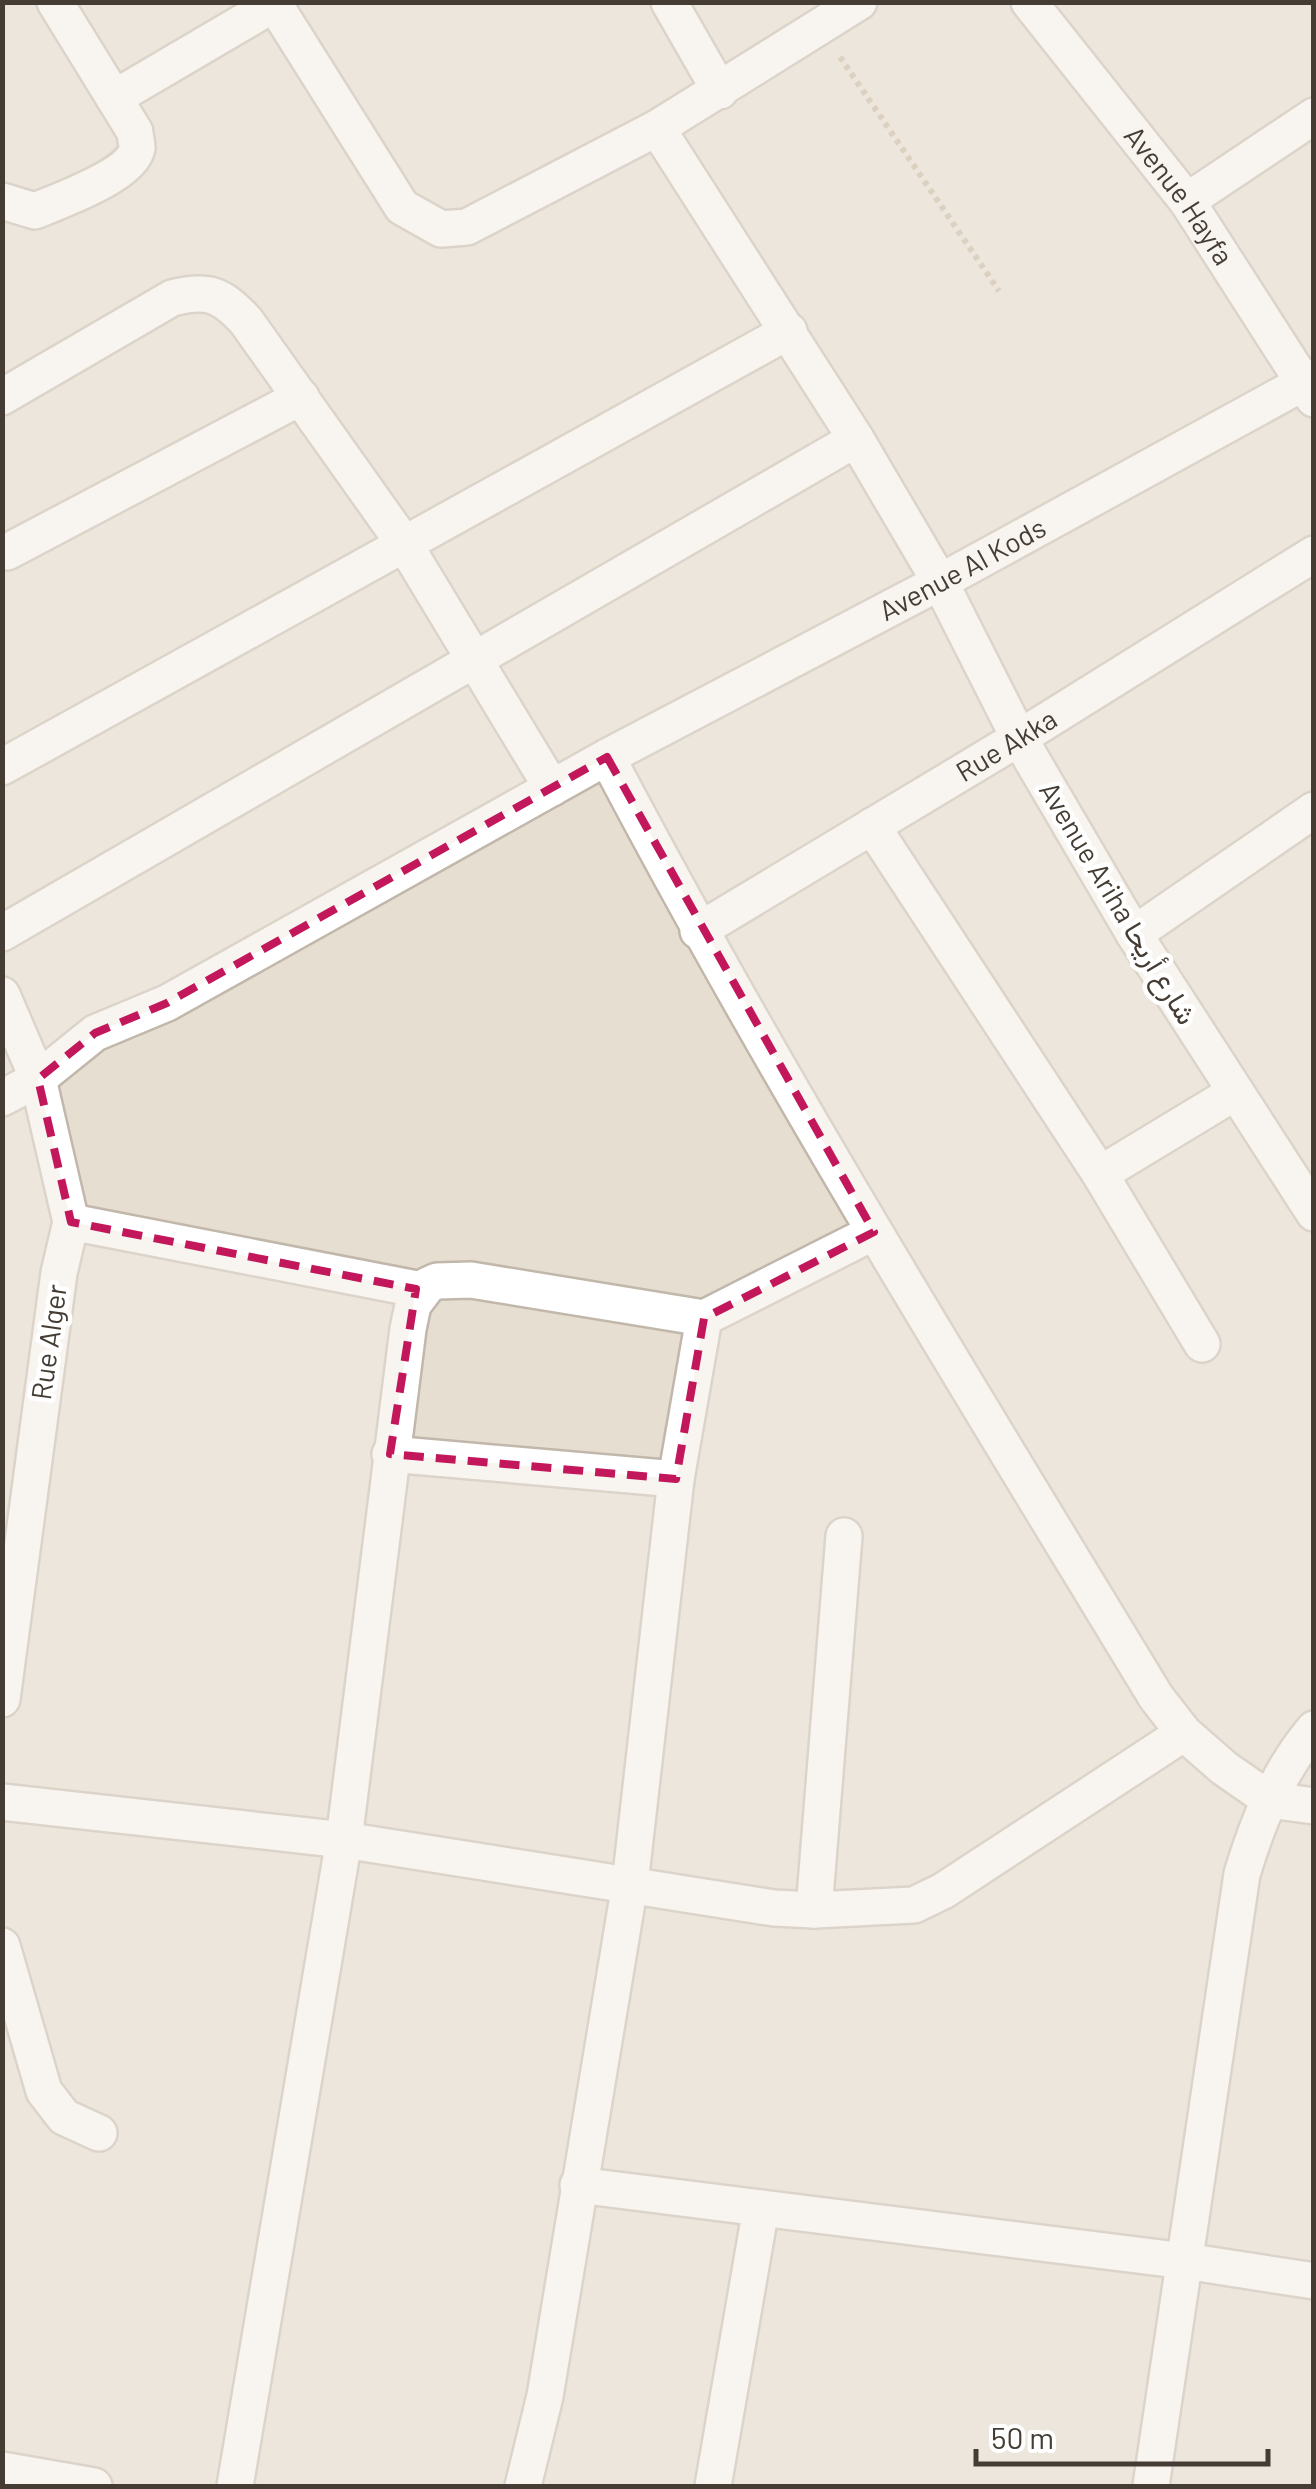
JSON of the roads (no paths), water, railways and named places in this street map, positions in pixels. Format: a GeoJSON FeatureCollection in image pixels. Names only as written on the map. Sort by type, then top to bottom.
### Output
{"type":"FeatureCollection","features":[{"type":"Feature","properties":{"kind":"street"},"geometry":{"type":"LineString","coordinates":[[2,202],[35,211],[114,175],[132,160],[137,148],[134,132],[55,2]]}},
{"type":"Feature","properties":{"kind":"street"},"geometry":{"type":"LineString","coordinates":[[669,2],[720,90]]}},
{"type":"Feature","properties":{"kind":"street"},"geometry":{"type":"LineString","coordinates":[[114,98],[273,4],[402,208],[442,229],[467,226],[657,128],[858,2]]}},
{"type":"Feature","properties":{"kind":"street","name":"Avenue Hayfa"},"geometry":{"type":"LineString","coordinates":[[1029,2],[1187,201],[1310,387]]}},
{"type":"Feature","properties":{"kind":"street"},"geometry":{"type":"LineString","coordinates":[[1187,201],[1314,116]]}},
{"type":"Feature","properties":{"kind":"street","name":"Avenue Ariha شارع أريحا"},"geometry":{"type":"LineString","coordinates":[[657,128],[856,440],[940,582],[1019,738],[1134,934],[1234,1093],[1311,1204]]}},
{"type":"Feature","properties":{"kind":"street"},"geometry":{"type":"LineString","coordinates":[[2,397],[172,298],[191,293],[228,301],[405,544],[552,788]]}},
{"type":"Feature","properties":{"kind":"street"},"geometry":{"type":"LineString","coordinates":[[2,767],[789,331]]}},
{"type":"Feature","properties":{"kind":"street","name":"Avenue Al Kods"},"geometry":{"type":"LineString","coordinates":[[2,1098],[38,1079],[95,1033],[168,1003],[607,757],[1310,387]]}},
{"type":"Feature","properties":{"kind":"street"},"geometry":{"type":"LineString","coordinates":[[7,552],[300,397]]}},
{"type":"Feature","properties":{"kind":"street"},"geometry":{"type":"LineString","coordinates":[[2,933],[856,440]]}},
{"type":"Feature","properties":{"kind":"street","name":"Rue Akka"},"geometry":{"type":"LineString","coordinates":[[698,931],[1314,554]]}},
{"type":"Feature","properties":{"kind":"street"},"geometry":{"type":"LineString","coordinates":[[607,757],[698,931],[874,1232],[1156,1697],[1184,1733],[1224,1768],[1270,1800],[1314,1806]]}},
{"type":"Feature","properties":{"kind":"street"},"geometry":{"type":"LineString","coordinates":[[1134,934],[1314,810]]}},
{"type":"Feature","properties":{"kind":"street"},"geometry":{"type":"LineString","coordinates":[[872,826],[1100,1174],[1202,1344]]}},
{"type":"Feature","properties":{"kind":"street","name":"Rue Alger"},"geometry":{"type":"LineString","coordinates":[[2,995],[38,1079],[71,1222],[58,1273],[3,1697]]}},
{"type":"Feature","properties":{"kind":"street"},"geometry":{"type":"LineString","coordinates":[[1100,1174],[1234,1093]]}},
{"type":"Feature","properties":{"kind":"street"},"geometry":{"type":"LineString","coordinates":[[71,1222],[422,1290]]}},
{"type":"Feature","properties":{"kind":"street"},"geometry":{"type":"LineString","coordinates":[[235,2486],[344,1840],[390,1454],[413,1305],[422,1290],[438,1281],[471,1280],[704,1318],[874,1232]]}},
{"type":"Feature","properties":{"kind":"street"},"geometry":{"type":"LineString","coordinates":[[522,2486],[546,2396],[630,1884],[676,1479],[704,1318]]}},
{"type":"Feature","properties":{"kind":"street"},"geometry":{"type":"LineString","coordinates":[[390,1454],[676,1479]]}},
{"type":"Feature","properties":{"kind":"street"},"geometry":{"type":"LineString","coordinates":[[814,1910],[844,1536]]}},
{"type":"Feature","properties":{"kind":"street"},"geometry":{"type":"LineString","coordinates":[[1151,2486],[1242,1874],[1255,1832],[1285,1766],[1314,1729]]}},
{"type":"Feature","properties":{"kind":"street"},"geometry":{"type":"LineString","coordinates":[[2,1802],[344,1840],[774,1908],[914,1905],[943,1891],[1184,1733]]}},
{"type":"Feature","properties":{"kind":"street"},"geometry":{"type":"LineString","coordinates":[[2,1946],[44,2090],[64,2117],[99,2133]]}},
{"type":"Feature","properties":{"kind":"street"},"geometry":{"type":"LineString","coordinates":[[578,2185],[1185,2261],[1314,2281]]}},
{"type":"Feature","properties":{"kind":"street"},"geometry":{"type":"LineString","coordinates":[[713,2486],[761,2208]]}},
{"type":"Feature","properties":{"kind":"street"},"geometry":{"type":"LineString","coordinates":[[2,2470],[94,2486]]}}]}
